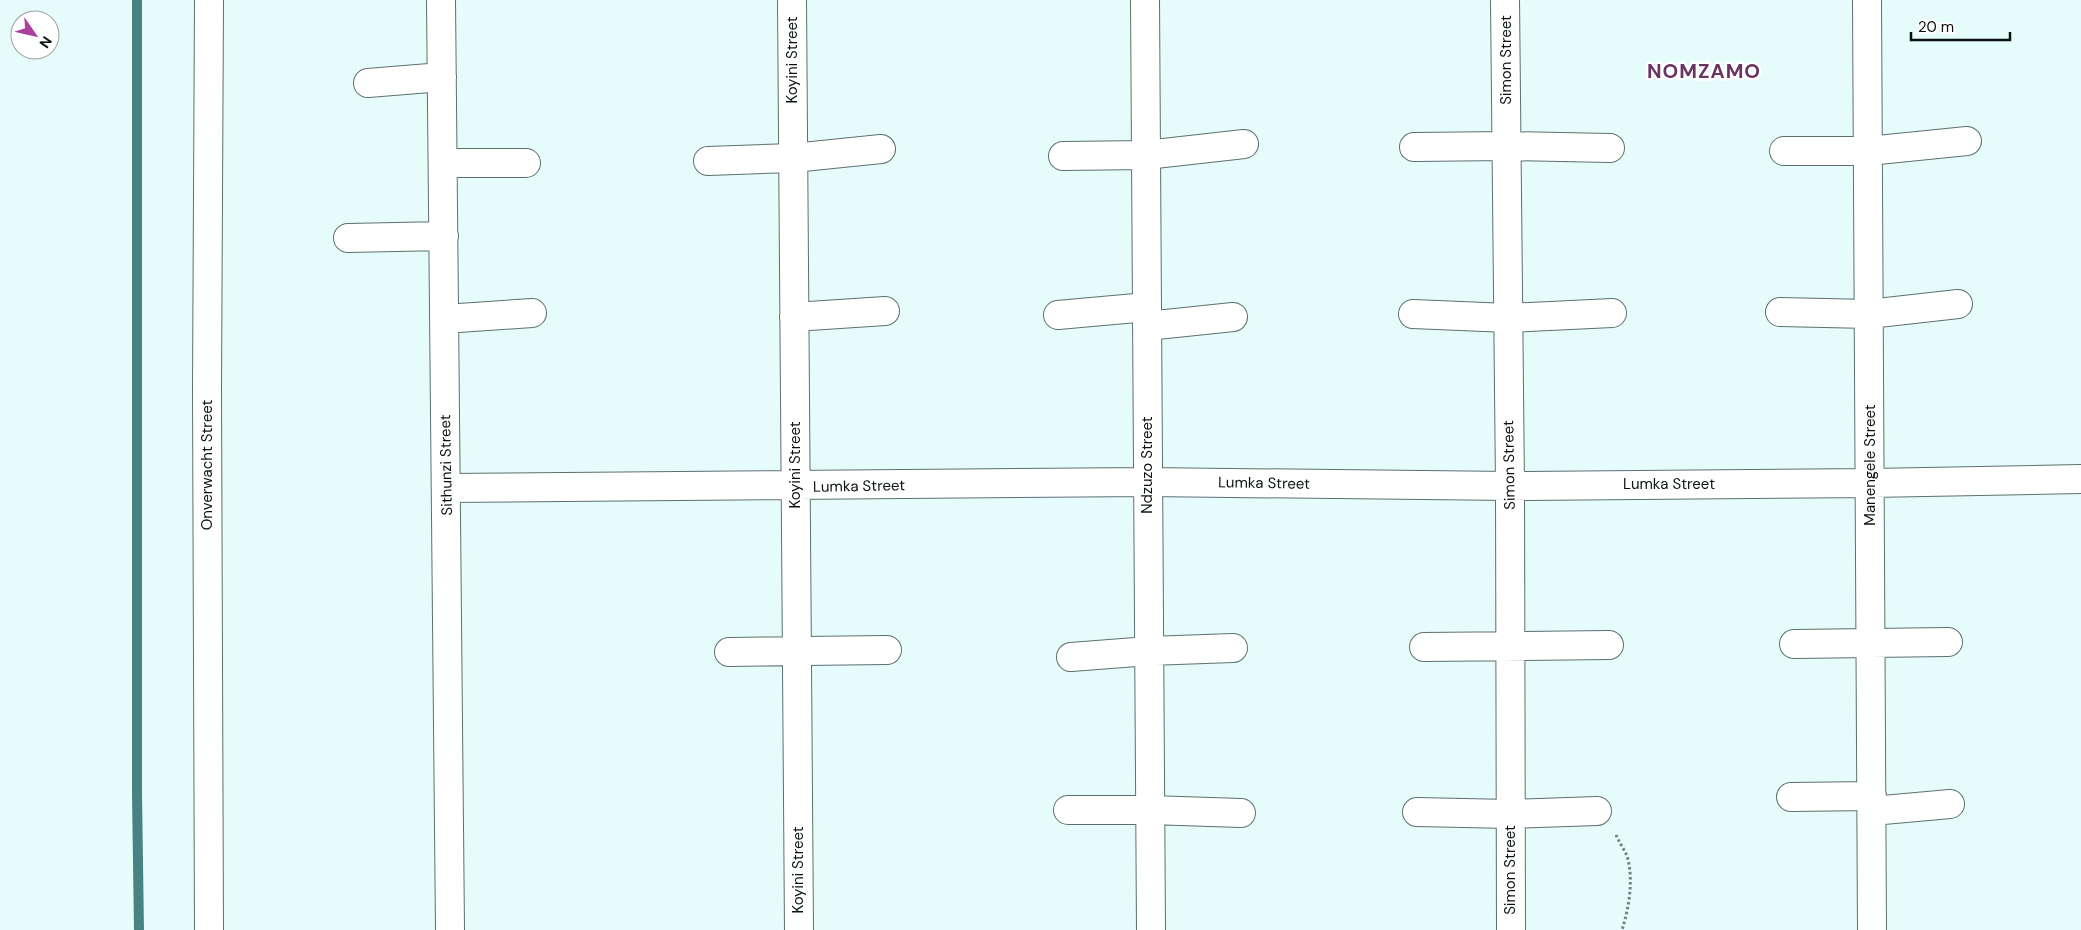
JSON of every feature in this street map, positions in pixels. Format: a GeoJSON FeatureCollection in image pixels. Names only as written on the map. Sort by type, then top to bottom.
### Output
{"type":"FeatureCollection","features":[{"type":"Feature","properties":{"kind":"street","name":"Onverwacht Street"},"geometry":{"type":"LineString","coordinates":[[208,0],[209,930]]}},
{"type":"Feature","properties":{"kind":"street","name":"Sithunzi Street"},"geometry":{"type":"LineString","coordinates":[[441,0],[450,930]]}},
{"type":"Feature","properties":{"kind":"street","name":"Koyini Street"},"geometry":{"type":"LineString","coordinates":[[792,0],[798,930]]}},
{"type":"Feature","properties":{"kind":"street","name":"Ndzuzo Street"},"geometry":{"type":"LineString","coordinates":[[1146,0],[1147,482],[1151,930]]}},
{"type":"Feature","properties":{"kind":"street","name":"Simon Street"},"geometry":{"type":"LineString","coordinates":[[1505,0],[1510,486],[1511,930]]}},
{"type":"Feature","properties":{"kind":"street","name":"Manengele Street"},"geometry":{"type":"LineString","coordinates":[[1866,0],[1871,483],[1872,930]]}},
{"type":"Feature","properties":{"kind":"street"},"geometry":{"type":"LineString","coordinates":[[368,83],[442,77]]}},
{"type":"Feature","properties":{"kind":"street"},"geometry":{"type":"LineString","coordinates":[[1784,151],[1868,151],[1967,141]]}},
{"type":"Feature","properties":{"kind":"street"},"geometry":{"type":"LineString","coordinates":[[1063,156],[1146,156],[1244,144]]}},
{"type":"Feature","properties":{"kind":"street"},"geometry":{"type":"LineString","coordinates":[[1414,148],[1506,146],[1610,148]]}},
{"type":"Feature","properties":{"kind":"street"},"geometry":{"type":"LineString","coordinates":[[708,161],[793,158],[881,149]]}},
{"type":"Feature","properties":{"kind":"street"},"geometry":{"type":"LineString","coordinates":[[443,163],[526,163]]}},
{"type":"Feature","properties":{"kind":"street"},"geometry":{"type":"LineString","coordinates":[[348,238],[444,236]]}},
{"type":"Feature","properties":{"kind":"street"},"geometry":{"type":"LineString","coordinates":[[1780,312],[1869,314],[1958,304]]}},
{"type":"Feature","properties":{"kind":"street"},"geometry":{"type":"LineString","coordinates":[[794,317],[885,312]]}},
{"type":"Feature","properties":{"kind":"street"},"geometry":{"type":"LineString","coordinates":[[444,319],[532,313]]}},
{"type":"Feature","properties":{"kind":"street"},"geometry":{"type":"LineString","coordinates":[[1412,314],[1508,318],[1612,313]]}},
{"type":"Feature","properties":{"kind":"street"},"geometry":{"type":"LineString","coordinates":[[1058,315],[1233,317]]}},
{"type":"Feature","properties":{"kind":"street","name":"Lumka Street"},"geometry":{"type":"LineString","coordinates":[[446,488],[795,487],[1147,482],[1510,486],[2081,479]]}},
{"type":"Feature","properties":{"kind":"street"},"geometry":{"type":"LineString","coordinates":[[1794,644],[1948,642]]}},
{"type":"Feature","properties":{"kind":"street"},"geometry":{"type":"LineString","coordinates":[[1424,648],[1609,645]]}},
{"type":"Feature","properties":{"kind":"street"},"geometry":{"type":"LineString","coordinates":[[1071,657],[1149,651],[1232,648]]}},
{"type":"Feature","properties":{"kind":"street"},"geometry":{"type":"LineString","coordinates":[[729,652],[887,650]]}},
{"type":"Feature","properties":{"kind":"street"},"geometry":{"type":"LineString","coordinates":[[1791,797],[1872,804],[1950,804]]}},
{"type":"Feature","properties":{"kind":"street"},"geometry":{"type":"LineString","coordinates":[[1068,810],[1241,813]]}},
{"type":"Feature","properties":{"kind":"street"},"geometry":{"type":"LineString","coordinates":[[1418,812],[1510,814],[1596,811]]}},
{"type":"Feature","properties":{"kind":"path"},"geometry":{"type":"LineString","coordinates":[[1596,811],[1611,826],[1626,854],[1630,868],[1629,909],[1622,930]]}},
{"type":"Feature","properties":{"kind":"waterway"},"geometry":{"type":"LineString","coordinates":[[137,0],[137,794],[139,930]]}},
{"type":"Feature","properties":{"kind":"district","name":"NOMZAMO"},"geometry":{"type":"Point","coordinates":[1704,71]}}]}
